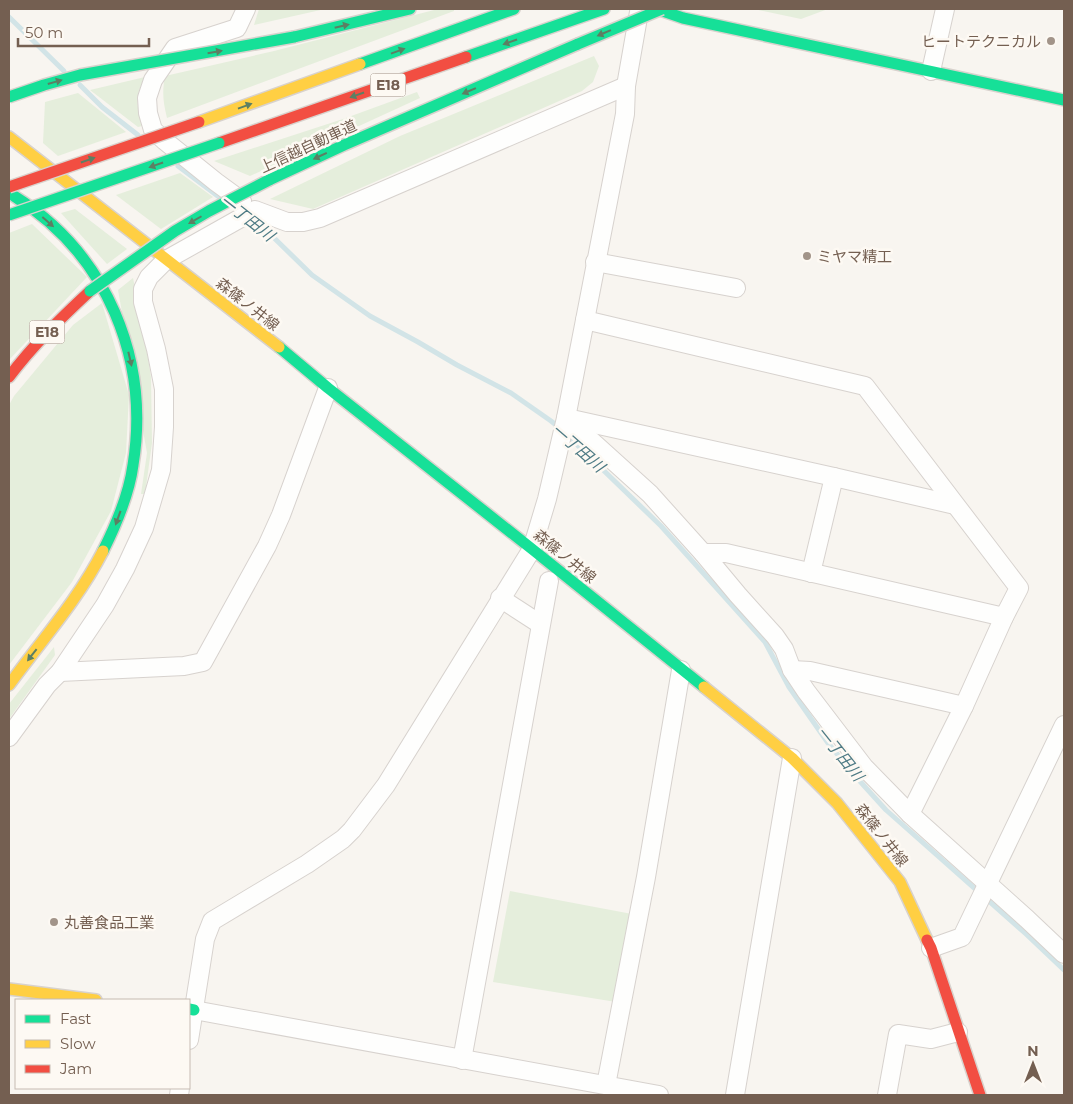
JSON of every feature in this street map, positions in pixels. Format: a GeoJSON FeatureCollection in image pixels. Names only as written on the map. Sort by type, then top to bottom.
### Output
{"type":"FeatureCollection","features":[{"type":"Feature","properties":{"kind":"main road"},"geometry":{"type":"LineString","coordinates":[[9,97],[65,79],[294,37],[410,9]]}},
{"type":"Feature","properties":{"kind":"main road","name":"E18"},"geometry":{"type":"LineString","coordinates":[[9,187],[199,122],[514,9]]}},
{"type":"Feature","properties":{"kind":"main road","name":"上信越自動車道"},"geometry":{"type":"LineString","coordinates":[[9,215],[604,9]]}},
{"type":"Feature","properties":{"kind":"main road"},"geometry":{"type":"LineString","coordinates":[[658,9],[683,18],[1064,100]]}},
{"type":"Feature","properties":{"kind":"main road","name":"上信越自動車道"},"geometry":{"type":"LineString","coordinates":[[9,378],[20,362],[51,327],[90,291],[131,260],[176,230],[269,180],[344,145],[662,9]]}},
{"type":"Feature","properties":{"kind":"main road","name":"森篠ノ井線"},"geometry":{"type":"LineString","coordinates":[[9,137],[277,345],[328,388],[532,548],[792,758],[837,802],[900,882],[930,948],[980,1095]]}},
{"type":"Feature","properties":{"kind":"main road"},"geometry":{"type":"LineString","coordinates":[[9,193],[44,218],[67,238],[105,290],[129,353],[135,384],[137,419],[135,452],[130,484],[116,523],[100,558],[82,588],[9,685]]}},
{"type":"Feature","properties":{"kind":"main road"},"geometry":{"type":"LineString","coordinates":[[9,989],[88,999]]}},
{"type":"Feature","properties":{"kind":"street"},"geometry":{"type":"LineString","coordinates":[[246,9],[237,28],[175,48],[153,80],[147,98],[148,113],[154,130],[216,182],[248,214],[287,222],[302,222],[320,218],[626,86]]}},
{"type":"Feature","properties":{"kind":"street"},"geometry":{"type":"LineString","coordinates":[[190,1024],[191,1009],[205,939],[212,921],[307,864],[343,839],[352,830],[386,785],[532,548],[547,499],[564,425],[625,114],[626,86],[640,9]]}},
{"type":"Feature","properties":{"kind":"street"},"geometry":{"type":"LineString","coordinates":[[931,71],[945,9]]}},
{"type":"Feature","properties":{"kind":"street"},"geometry":{"type":"LineString","coordinates":[[9,737],[47,685],[60,672],[105,605],[125,569],[144,528],[161,470],[164,389],[156,349],[143,302],[143,289],[149,277],[166,260],[248,214]]}},
{"type":"Feature","properties":{"kind":"street"},"geometry":{"type":"LineString","coordinates":[[595,262],[736,288]]}},
{"type":"Feature","properties":{"kind":"street"},"geometry":{"type":"LineString","coordinates":[[585,320],[865,386],[1019,588],[964,706],[910,814]]}},
{"type":"Feature","properties":{"kind":"street"},"geometry":{"type":"LineString","coordinates":[[60,672],[184,666],[203,662],[267,546],[281,515],[328,388]]}},
{"type":"Feature","properties":{"kind":"street"},"geometry":{"type":"LineString","coordinates":[[564,425],[834,477],[955,505]]}},
{"type":"Feature","properties":{"kind":"street"},"geometry":{"type":"LineString","coordinates":[[564,425],[650,494],[703,553],[775,636],[784,649],[792,670],[806,691],[864,767],[984,892],[1028,919],[1064,954]]}},
{"type":"Feature","properties":{"kind":"street"},"geometry":{"type":"LineString","coordinates":[[811,573],[834,477]]}},
{"type":"Feature","properties":{"kind":"street"},"geometry":{"type":"LineString","coordinates":[[703,553],[726,554],[1004,618]]}},
{"type":"Feature","properties":{"kind":"street"},"geometry":{"type":"LineString","coordinates":[[462,1060],[549,581]]}},
{"type":"Feature","properties":{"kind":"street"},"geometry":{"type":"LineString","coordinates":[[500,598],[540,624]]}},
{"type":"Feature","properties":{"kind":"street"},"geometry":{"type":"LineString","coordinates":[[606,1085],[646,877],[681,670]]}},
{"type":"Feature","properties":{"kind":"street"},"geometry":{"type":"LineString","coordinates":[[792,670],[810,671],[964,706]]}},
{"type":"Feature","properties":{"kind":"street"},"geometry":{"type":"LineString","coordinates":[[930,948],[962,937],[1064,725]]}},
{"type":"Feature","properties":{"kind":"street"},"geometry":{"type":"LineString","coordinates":[[734,1095],[792,758]]}},
{"type":"Feature","properties":{"kind":"street"},"geometry":{"type":"LineString","coordinates":[[191,1009],[659,1095]]}},
{"type":"Feature","properties":{"kind":"street"},"geometry":{"type":"LineString","coordinates":[[887,1095],[898,1034],[931,1039],[958,1032]]}},
{"type":"Feature","properties":{"kind":"green space"},"geometry":{"type":"Polygon","coordinates":[[[259,9],[325,9],[254,25],[259,9]]]}},
{"type":"Feature","properties":{"kind":"green space"},"geometry":{"type":"Polygon","coordinates":[[[438,9],[454,9],[454,11],[167,118],[163,97],[165,76],[274,51],[438,9]]]}},
{"type":"Feature","properties":{"kind":"green space"},"geometry":{"type":"Polygon","coordinates":[[[754,9],[828,9],[801,19],[754,9]]]}},
{"type":"Feature","properties":{"kind":"green space"},"geometry":{"type":"Polygon","coordinates":[[[594,56],[599,66],[593,82],[582,91],[313,209],[270,199],[400,136],[594,56]]]}},
{"type":"Feature","properties":{"kind":"green space"},"geometry":{"type":"Polygon","coordinates":[[[145,77],[138,96],[142,126],[138,127],[90,90],[145,77]]]}},
{"type":"Feature","properties":{"kind":"green space"},"geometry":{"type":"Polygon","coordinates":[[[417,92],[420,98],[250,176],[214,161],[343,119],[417,92]]]}},
{"type":"Feature","properties":{"kind":"green space"},"geometry":{"type":"Polygon","coordinates":[[[78,93],[126,132],[58,156],[43,143],[45,102],[78,93]]]}},
{"type":"Feature","properties":{"kind":"green space"},"geometry":{"type":"Polygon","coordinates":[[[180,173],[213,197],[161,229],[116,195],[180,173]]]}},
{"type":"Feature","properties":{"kind":"green space"},"geometry":{"type":"Polygon","coordinates":[[[75,209],[127,249],[107,264],[61,213],[75,209]]]}},
{"type":"Feature","properties":{"kind":"green space"},"geometry":{"type":"Polygon","coordinates":[[[32,224],[87,277],[9,360],[9,233],[32,224]]]}},
{"type":"Feature","properties":{"kind":"green space"},"geometry":{"type":"Polygon","coordinates":[[[133,278],[151,377],[152,443],[145,494],[141,494],[147,453],[118,290],[133,278]]]}},
{"type":"Feature","properties":{"kind":"green space"},"geometry":{"type":"Polygon","coordinates":[[[102,303],[129,395],[126,453],[111,511],[72,582],[9,665],[9,405],[14,396],[73,325],[102,303]]]}},
{"type":"Feature","properties":{"kind":"green space"},"geometry":{"type":"Polygon","coordinates":[[[54,647],[55,655],[9,719],[9,704],[54,647]]]}},
{"type":"Feature","properties":{"kind":"green space"},"geometry":{"type":"Polygon","coordinates":[[[510,891],[632,914],[616,1002],[493,982],[510,891]]]}},
{"type":"Feature","properties":{"kind":"waterway","name":"一丁田川"},"geometry":{"type":"LineString","coordinates":[[9,17],[64,71]]}},
{"type":"Feature","properties":{"kind":"waterway","name":"一丁田川"},"geometry":{"type":"LineString","coordinates":[[80,85],[102,107],[138,135]]}},
{"type":"Feature","properties":{"kind":"waterway","name":"一丁田川"},"geometry":{"type":"LineString","coordinates":[[178,166],[219,197]]}},
{"type":"Feature","properties":{"kind":"waterway","name":"一丁田川"},"geometry":{"type":"LineString","coordinates":[[248,218],[269,233],[312,275],[370,316],[511,393],[561,429]]}},
{"type":"Feature","properties":{"kind":"waterway","name":"一丁田川"},"geometry":{"type":"LineString","coordinates":[[567,435],[661,526],[765,642],[789,687],[828,743],[886,810],[1064,970]]}},
{"type":"Feature","properties":{"kind":"traffic: fast"},"geometry":{"type":"LineString","coordinates":[[294,37],[410,9]]}},
{"type":"Feature","properties":{"kind":"traffic: fast"},"geometry":{"type":"LineString","coordinates":[[360,64],[514,9]]}},
{"type":"Feature","properties":{"kind":"traffic: fast"},"geometry":{"type":"LineString","coordinates":[[466,57],[604,9]]}},
{"type":"Feature","properties":{"kind":"traffic: fast"},"geometry":{"type":"LineString","coordinates":[[657,9],[683,18],[1064,100]]}},
{"type":"Feature","properties":{"kind":"traffic: fast"},"geometry":{"type":"LineString","coordinates":[[578,44],[662,9]]}},
{"type":"Feature","properties":{"kind":"traffic: fast"},"geometry":{"type":"LineString","coordinates":[[9,97],[80,75],[294,37]]}},
{"type":"Feature","properties":{"kind":"traffic: fast"},"geometry":{"type":"LineString","coordinates":[[269,180],[344,145],[578,44]]}},
{"type":"Feature","properties":{"kind":"traffic: fast"},"geometry":{"type":"LineString","coordinates":[[9,215],[219,143]]}},
{"type":"Feature","properties":{"kind":"traffic: fast"},"geometry":{"type":"LineString","coordinates":[[90,291],[175,231],[269,180]]}},
{"type":"Feature","properties":{"kind":"traffic: fast"},"geometry":{"type":"LineString","coordinates":[[14,196],[47,220],[74,248],[97,279],[115,312],[127,349],[135,386],[137,425],[133,465],[121,510],[103,551]]}},
{"type":"Feature","properties":{"kind":"traffic: fast"},"geometry":{"type":"LineString","coordinates":[[279,347],[704,687]]}},
{"type":"Feature","properties":{"kind":"traffic: fast"},"geometry":{"type":"LineString","coordinates":[[190,1009],[194,1010]]}},
{"type":"Feature","properties":{"kind":"traffic: slow"},"geometry":{"type":"LineString","coordinates":[[199,122],[360,64]]}},
{"type":"Feature","properties":{"kind":"traffic: slow"},"geometry":{"type":"LineString","coordinates":[[9,137],[279,347]]}},
{"type":"Feature","properties":{"kind":"traffic: slow"},"geometry":{"type":"LineString","coordinates":[[9,685],[71,603],[103,551]]}},
{"type":"Feature","properties":{"kind":"traffic: slow"},"geometry":{"type":"LineString","coordinates":[[704,687],[792,758],[837,803],[900,882],[927,940]]}},
{"type":"Feature","properties":{"kind":"traffic: slow"},"geometry":{"type":"LineString","coordinates":[[9,989],[88,999]]}},
{"type":"Feature","properties":{"kind":"traffic: jam"},"geometry":{"type":"LineString","coordinates":[[219,143],[466,57]]}},
{"type":"Feature","properties":{"kind":"traffic: jam"},"geometry":{"type":"LineString","coordinates":[[9,187],[199,122]]}},
{"type":"Feature","properties":{"kind":"traffic: jam"},"geometry":{"type":"LineString","coordinates":[[9,377],[48,332],[90,291]]}},
{"type":"Feature","properties":{"kind":"traffic: jam"},"geometry":{"type":"LineString","coordinates":[[927,940],[980,1095]]}},
{"type":"Feature","properties":{"kind":"place","name":"ヒートテクニカル"},"geometry":{"type":"Point","coordinates":[1051,41]}},
{"type":"Feature","properties":{"kind":"place","name":"ミヤマ精工"},"geometry":{"type":"Point","coordinates":[807,256]}},
{"type":"Feature","properties":{"kind":"place","name":"丸善食品工業"},"geometry":{"type":"Point","coordinates":[54,922]}}]}
